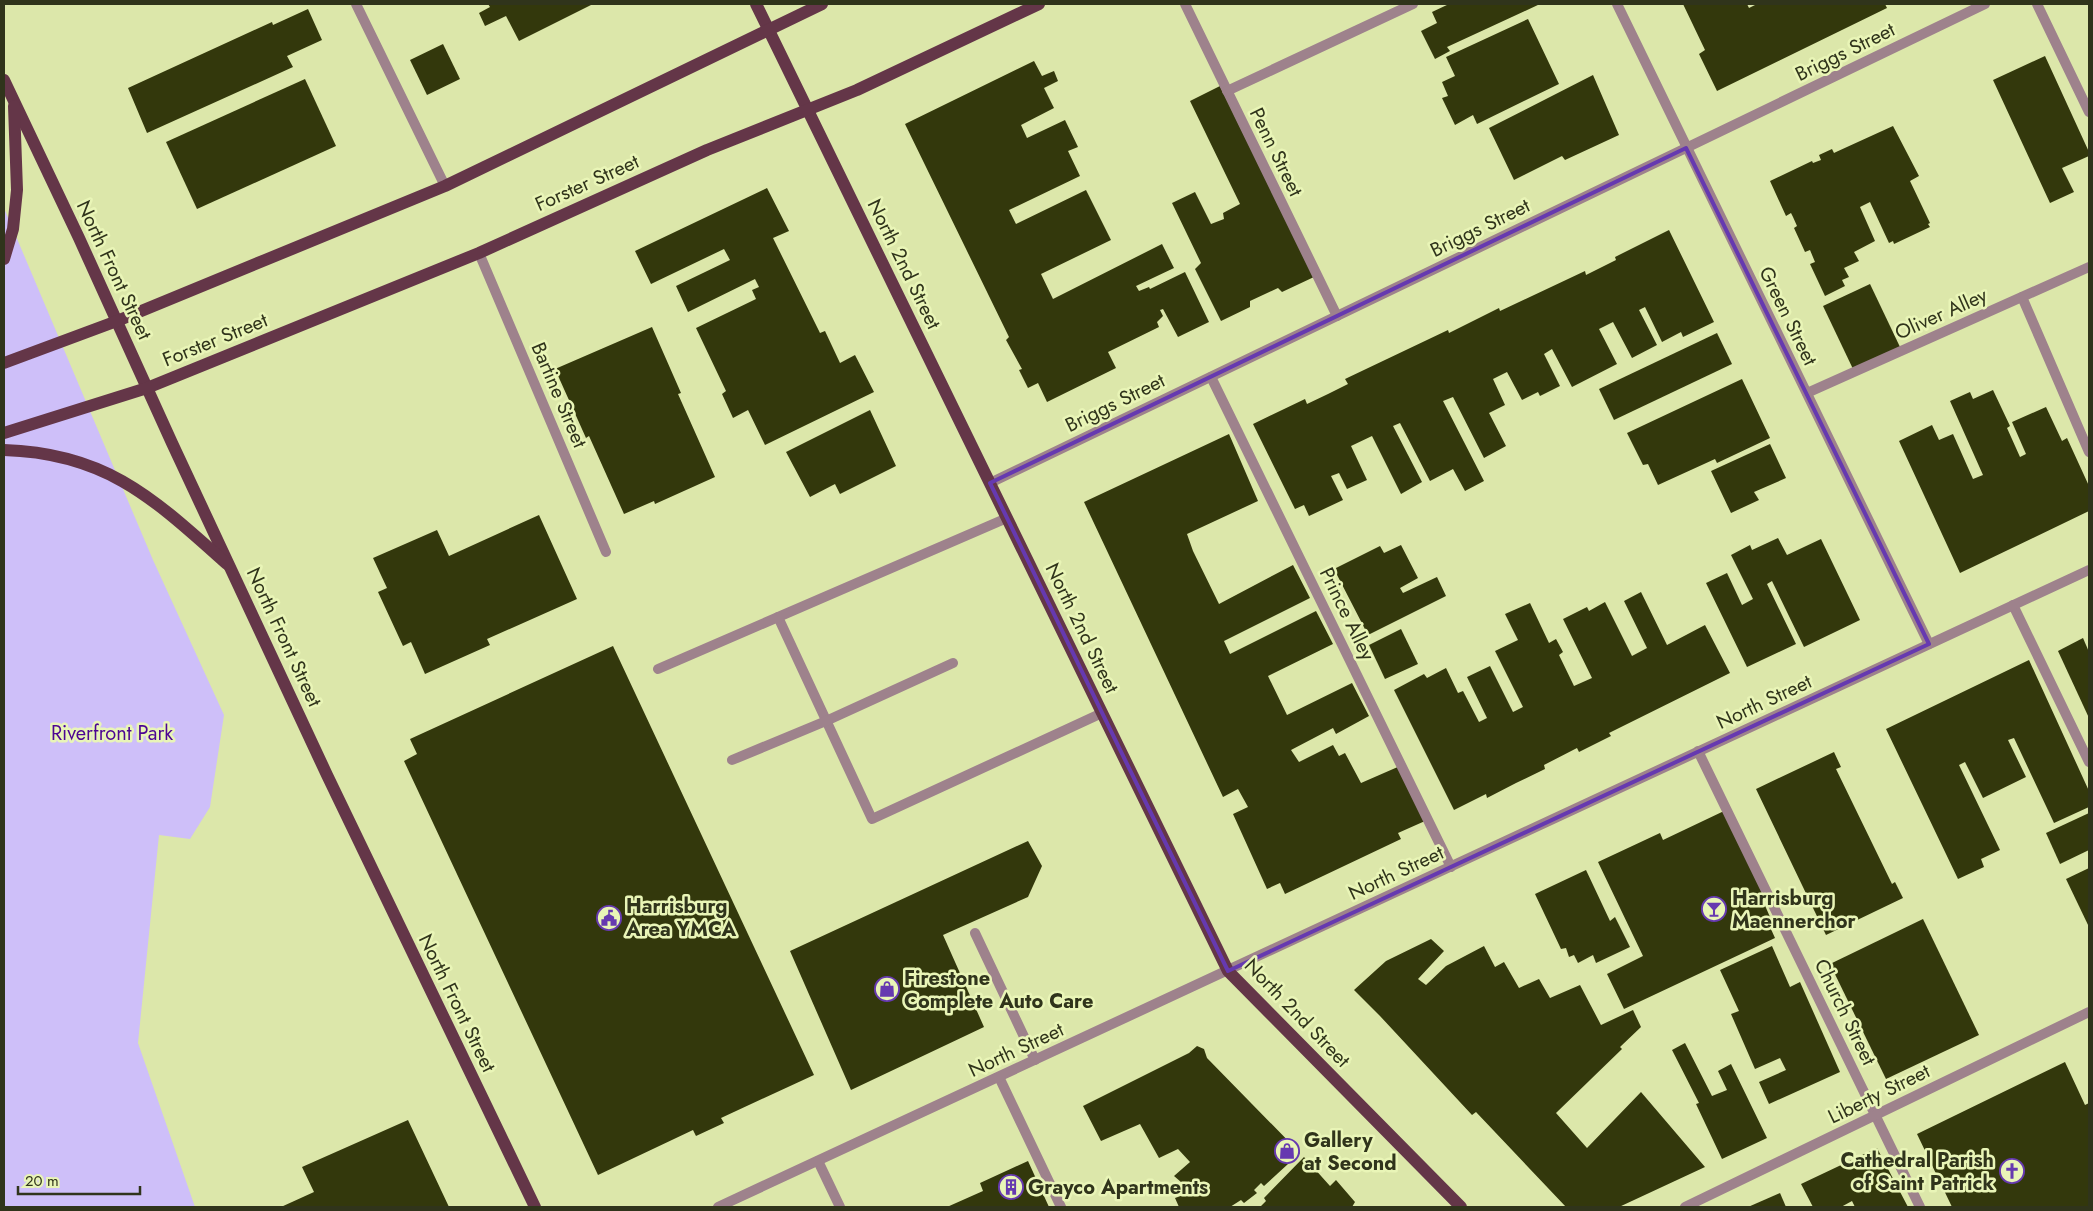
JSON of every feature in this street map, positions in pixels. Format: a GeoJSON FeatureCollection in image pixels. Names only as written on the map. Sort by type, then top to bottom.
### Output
{"type":"FeatureCollection","features":[{"type":"Feature","properties":{"kind":"main road","name":"North 2nd Street"},"geometry":{"type":"LineString","coordinates":[[756,4],[1228,971],[1461,1207]]}},
{"type":"Feature","properties":{"kind":"main road"},"geometry":{"type":"LineString","coordinates":[[4,363],[117,320],[445,186],[822,4]]}},
{"type":"Feature","properties":{"kind":"main road","name":"Forster Street"},"geometry":{"type":"LineString","coordinates":[[4,433],[147,388],[479,253],[704,151],[857,90],[1039,4]]}},
{"type":"Feature","properties":{"kind":"main road","name":"North Front Street"},"geometry":{"type":"LineString","coordinates":[[4,80],[327,775],[535,1207]]}},
{"type":"Feature","properties":{"kind":"main road"},"geometry":{"type":"LineString","coordinates":[[4,260],[13,228],[17,190],[14,98]]}},
{"type":"Feature","properties":{"kind":"main road"},"geometry":{"type":"LineString","coordinates":[[4,450],[29,451],[62,457],[115,476],[148,497],[231,568]]}},
{"type":"Feature","properties":{"kind":"street"},"geometry":{"type":"LineString","coordinates":[[356,4],[445,186]]}},
{"type":"Feature","properties":{"kind":"street","name":"Penn Street"},"geometry":{"type":"LineString","coordinates":[[1185,4],[1336,316]]}},
{"type":"Feature","properties":{"kind":"street"},"geometry":{"type":"LineString","coordinates":[[1227,91],[1413,4]]}},
{"type":"Feature","properties":{"kind":"street","name":"Green Street"},"geometry":{"type":"LineString","coordinates":[[1617,4],[1929,644]]}},
{"type":"Feature","properties":{"kind":"street","name":"Briggs Street"},"geometry":{"type":"LineString","coordinates":[[990,483],[1985,4]]}},
{"type":"Feature","properties":{"kind":"street"},"geometry":{"type":"LineString","coordinates":[[2037,4],[2089,112]]}},
{"type":"Feature","properties":{"kind":"street","name":"Bartine Street"},"geometry":{"type":"LineString","coordinates":[[479,253],[606,552]]}},
{"type":"Feature","properties":{"kind":"street","name":"Oliver Alley"},"geometry":{"type":"LineString","coordinates":[[1807,394],[2089,267]]}},
{"type":"Feature","properties":{"kind":"street"},"geometry":{"type":"LineString","coordinates":[[2022,297],[2089,452]]}},
{"type":"Feature","properties":{"kind":"street","name":"Prince Alley"},"geometry":{"type":"LineString","coordinates":[[1211,376],[1451,867]]}},
{"type":"Feature","properties":{"kind":"street"},"geometry":{"type":"LineString","coordinates":[[658,670],[1007,518]]}},
{"type":"Feature","properties":{"kind":"street","name":"North Street"},"geometry":{"type":"LineString","coordinates":[[718,1207],[2089,570]]}},
{"type":"Feature","properties":{"kind":"street"},"geometry":{"type":"LineString","coordinates":[[2013,605],[2089,762]]}},
{"type":"Feature","properties":{"kind":"street"},"geometry":{"type":"LineString","coordinates":[[778,617],[872,819],[1102,712]]}},
{"type":"Feature","properties":{"kind":"street"},"geometry":{"type":"LineString","coordinates":[[732,760],[826,721],[953,663]]}},
{"type":"Feature","properties":{"kind":"street","name":"Church Street"},"geometry":{"type":"LineString","coordinates":[[1698,751],[1920,1207]]}},
{"type":"Feature","properties":{"kind":"street"},"geometry":{"type":"LineString","coordinates":[[974,933],[1035,1060]]}},
{"type":"Feature","properties":{"kind":"street","name":"Liberty Street"},"geometry":{"type":"LineString","coordinates":[[1685,1207],[2089,1012]]}},
{"type":"Feature","properties":{"kind":"street"},"geometry":{"type":"LineString","coordinates":[[999,1077],[1061,1207]]}},
{"type":"Feature","properties":{"kind":"street"},"geometry":{"type":"LineString","coordinates":[[818,1161],[840,1207]]}},
{"type":"Feature","properties":{"kind":"highlighted area"},"geometry":{"type":"Polygon","coordinates":[[[1686,148],[1929,644],[1228,971],[990,483],[1686,148]]]}},
{"type":"Feature","properties":{"kind":"green space","name":"Riverfront Park"},"geometry":{"type":"Polygon","coordinates":[[[4,208],[153,560],[224,715],[210,807],[190,839],[159,835],[138,1043],[195,1207],[4,1207],[4,208]]]}},
{"type":"Feature","properties":{"kind":"building"},"geometry":{"type":"Polygon","coordinates":[[[488,4],[593,4],[519,41],[506,16],[485,26],[479,13],[490,7],[488,4]]]}},
{"type":"Feature","properties":{"kind":"building"},"geometry":{"type":"Polygon","coordinates":[[[1449,4],[1540,4],[1447,47],[1450,51],[1435,59],[1421,31],[1437,23],[1432,12],[1449,4]]]}},
{"type":"Feature","properties":{"kind":"building"},"geometry":{"type":"Polygon","coordinates":[[[1683,4],[1747,4],[1749,8],[1757,4],[1885,4],[1887,8],[1717,91],[1699,54],[1705,50],[1683,4]]]}},
{"type":"Feature","properties":{"kind":"building"},"geometry":{"type":"Polygon","coordinates":[[[308,9],[322,40],[287,56],[293,67],[147,133],[128,88],[272,22],[273,25],[308,9]]]}},
{"type":"Feature","properties":{"kind":"building"},"geometry":{"type":"Polygon","coordinates":[[[1528,19],[1559,84],[1477,124],[1473,115],[1455,125],[1442,98],[1448,96],[1442,82],[1455,76],[1446,57],[1528,19]]]}},
{"type":"Feature","properties":{"kind":"building"},"geometry":{"type":"Polygon","coordinates":[[[443,44],[460,79],[427,95],[410,60],[443,44]]]}},
{"type":"Feature","properties":{"kind":"building"},"geometry":{"type":"Polygon","coordinates":[[[2045,56],[2089,152],[2089,156],[2062,168],[2074,192],[2050,203],[1993,80],[2045,56]]]}},
{"type":"Feature","properties":{"kind":"building"},"geometry":{"type":"Polygon","coordinates":[[[1034,61],[1042,76],[1054,71],[1058,81],[1044,88],[1054,108],[1021,125],[1027,138],[1065,120],[1078,147],[1068,151],[1080,176],[1009,210],[1016,224],[1086,190],[1111,240],[1041,274],[1053,299],[1162,244],[1174,268],[1136,286],[1139,291],[1149,287],[1150,289],[1185,272],[1209,322],[1178,337],[1163,309],[1160,310],[1163,316],[1157,322],[1159,327],[1108,352],[1116,368],[1047,402],[1038,383],[1028,388],[1019,370],[1022,369],[1006,340],[1009,337],[905,124],[1034,61]]]}},
{"type":"Feature","properties":{"kind":"building"},"geometry":{"type":"Polygon","coordinates":[[[1593,75],[1619,135],[1565,160],[1562,156],[1514,180],[1489,128],[1593,75]]]}},
{"type":"Feature","properties":{"kind":"building"},"geometry":{"type":"Polygon","coordinates":[[[305,79],[336,146],[197,209],[166,142],[305,79]]]}},
{"type":"Feature","properties":{"kind":"building"},"geometry":{"type":"Polygon","coordinates":[[[1220,86],[1314,277],[1282,292],[1278,288],[1250,301],[1250,307],[1221,321],[1195,269],[1201,263],[1172,203],[1195,192],[1211,224],[1224,219],[1223,213],[1240,204],[1190,101],[1220,86]]]}},
{"type":"Feature","properties":{"kind":"building"},"geometry":{"type":"Polygon","coordinates":[[[1893,126],[1919,176],[1910,181],[1930,223],[1928,224],[1930,227],[1894,244],[1893,241],[1889,243],[1870,202],[1860,207],[1875,241],[1854,252],[1859,261],[1844,268],[1849,277],[1842,280],[1845,286],[1825,296],[1810,264],[1815,262],[1810,250],[1805,252],[1794,228],[1797,226],[1793,217],[1791,213],[1786,216],[1770,181],[1812,161],[1813,163],[1821,160],[1819,155],[1832,149],[1834,153],[1893,126]]]}},
{"type":"Feature","properties":{"kind":"building"},"geometry":{"type":"Polygon","coordinates":[[[767,188],[789,231],[773,238],[820,333],[825,331],[840,363],[855,355],[874,392],[765,445],[748,410],[733,418],[722,394],[726,391],[696,328],[756,299],[752,290],[759,287],[755,279],[688,312],[676,286],[730,260],[724,249],[651,284],[635,251],[767,188]]]}},
{"type":"Feature","properties":{"kind":"building"},"geometry":{"type":"Polygon","coordinates":[[[1669,230],[1714,322],[1683,337],[1681,332],[1662,342],[1645,307],[1639,310],[1657,345],[1632,358],[1613,322],[1599,329],[1617,364],[1572,387],[1552,349],[1544,354],[1560,386],[1540,396],[1538,392],[1522,400],[1507,372],[1493,379],[1505,405],[1489,413],[1506,446],[1484,458],[1453,397],[1443,401],[1484,481],[1465,491],[1453,469],[1430,481],[1400,423],[1393,426],[1422,482],[1401,494],[1372,436],[1351,446],[1367,480],[1347,489],[1339,473],[1331,476],[1343,500],[1309,516],[1304,505],[1295,509],[1253,424],[1305,399],[1307,404],[1328,394],[1348,384],[1345,379],[1448,330],[1449,333],[1499,308],[1500,311],[1585,271],[1586,275],[1616,260],[1615,257],[1669,230]]]}},
{"type":"Feature","properties":{"kind":"building"},"geometry":{"type":"Polygon","coordinates":[[[1870,284],[1900,347],[1853,369],[1823,306],[1870,284]]]}},
{"type":"Feature","properties":{"kind":"building"},"geometry":{"type":"Polygon","coordinates":[[[652,327],[681,393],[678,394],[715,477],[655,504],[654,501],[624,514],[589,436],[586,438],[555,369],[652,327]]]}},
{"type":"Feature","properties":{"kind":"building"},"geometry":{"type":"Polygon","coordinates":[[[1717,333],[1732,364],[1614,420],[1599,389],[1717,333]]]}},
{"type":"Feature","properties":{"kind":"building"},"geometry":{"type":"Polygon","coordinates":[[[1742,379],[1770,438],[1717,463],[1715,459],[1658,485],[1648,464],[1643,465],[1627,433],[1742,379]]]}},
{"type":"Feature","properties":{"kind":"building"},"geometry":{"type":"Polygon","coordinates":[[[1993,390],[2010,426],[2007,428],[2020,457],[2026,454],[2012,422],[2046,407],[2062,441],[2067,438],[2089,486],[2089,511],[1960,573],[1899,441],[1932,425],[1939,440],[1953,434],[1973,479],[1983,475],[1950,401],[1970,392],[1973,399],[1993,390]]]}},
{"type":"Feature","properties":{"kind":"building"},"geometry":{"type":"Polygon","coordinates":[[[870,410],[896,466],[840,494],[835,484],[810,497],[786,452],[870,410]]]}},
{"type":"Feature","properties":{"kind":"building"},"geometry":{"type":"Polygon","coordinates":[[[1229,434],[1258,501],[1187,534],[1193,551],[1219,604],[1293,565],[1310,598],[1224,641],[1230,654],[1316,611],[1333,644],[1268,676],[1287,715],[1352,683],[1369,716],[1336,734],[1333,728],[1291,750],[1299,762],[1333,745],[1339,756],[1345,753],[1361,783],[1400,766],[1425,821],[1398,833],[1401,839],[1285,894],[1280,883],[1267,889],[1233,814],[1248,807],[1238,789],[1223,797],[1084,502],[1229,434]]]}},
{"type":"Feature","properties":{"kind":"building"},"geometry":{"type":"Polygon","coordinates":[[[1770,444],[1786,478],[1754,492],[1759,500],[1731,513],[1711,471],[1770,444]]]}},
{"type":"Feature","properties":{"kind":"building"},"geometry":{"type":"Polygon","coordinates":[[[539,515],[577,599],[487,639],[490,645],[425,674],[411,642],[403,646],[378,592],[387,588],[373,558],[437,530],[449,556],[539,515]]]}},
{"type":"Feature","properties":{"kind":"building"},"geometry":{"type":"Polygon","coordinates":[[[1778,538],[1787,555],[1821,539],[1860,620],[1804,647],[1772,581],[1767,584],[1796,644],[1747,667],[1706,583],[1727,573],[1742,605],[1753,599],[1731,555],[1750,545],[1752,550],[1778,538]]]}},
{"type":"Feature","properties":{"kind":"building"},"geometry":{"type":"Polygon","coordinates":[[[1401,545],[1418,578],[1400,588],[1403,593],[1437,577],[1446,596],[1368,635],[1334,569],[1380,546],[1384,553],[1401,545]]]}},
{"type":"Feature","properties":{"kind":"building"},"geometry":{"type":"Polygon","coordinates":[[[1641,592],[1667,645],[1705,625],[1730,673],[1609,733],[1611,736],[1579,752],[1577,748],[1544,765],[1545,769],[1487,798],[1486,794],[1454,810],[1394,690],[1424,674],[1427,678],[1446,668],[1458,693],[1463,691],[1479,722],[1487,718],[1467,677],[1490,666],[1513,712],[1523,707],[1495,651],[1518,640],[1505,614],[1530,603],[1549,643],[1556,639],[1563,652],[1559,655],[1574,686],[1592,678],[1563,619],[1587,607],[1589,611],[1605,602],[1632,656],[1647,648],[1624,601],[1641,592]]]}},
{"type":"Feature","properties":{"kind":"building"},"geometry":{"type":"Polygon","coordinates":[[[1401,629],[1418,664],[1385,679],[1369,645],[1401,629]]]}},
{"type":"Feature","properties":{"kind":"building"},"geometry":{"type":"Polygon","coordinates":[[[2083,638],[2089,652],[2089,718],[2058,651],[2083,638]]]}},
{"type":"Feature","properties":{"kind":"building","name":"Harrisburg Area YMCA"},"geometry":{"type":"Polygon","coordinates":[[[613,646],[814,1075],[721,1118],[724,1123],[696,1136],[693,1130],[598,1175],[404,761],[417,754],[410,739],[613,646]]]}},
{"type":"Feature","properties":{"kind":"building"},"geometry":{"type":"Polygon","coordinates":[[[2029,660],[2089,791],[2089,807],[2054,823],[2014,738],[2008,740],[2026,777],[1983,798],[1965,762],[1959,765],[2000,850],[1981,859],[1984,867],[1958,879],[1886,729],[2029,660]]]}},
{"type":"Feature","properties":{"kind":"building"},"geometry":{"type":"Polygon","coordinates":[[[1834,752],[1841,767],[1836,769],[1892,884],[1895,882],[1903,898],[1826,935],[1756,789],[1834,752]]]}},
{"type":"Feature","properties":{"kind":"building","name":"Harrisburg Maennerchor"},"geometry":{"type":"Polygon","coordinates":[[[1724,811],[1766,899],[1763,901],[1770,917],[1766,918],[1775,938],[1624,1009],[1607,974],[1643,956],[1598,862],[1660,833],[1663,840],[1724,811]]]}},
{"type":"Feature","properties":{"kind":"building"},"geometry":{"type":"Polygon","coordinates":[[[2089,813],[2089,850],[2060,864],[2046,833],[2089,813]]]}},
{"type":"Feature","properties":{"kind":"building","name":"Firestone Complete Auto Care"},"geometry":{"type":"Polygon","coordinates":[[[1028,841],[1042,866],[1028,897],[943,935],[984,1027],[851,1090],[790,951],[1028,841]]]}},
{"type":"Feature","properties":{"kind":"building"},"geometry":{"type":"Polygon","coordinates":[[[2089,868],[2089,927],[2066,879],[2089,868]]]}},
{"type":"Feature","properties":{"kind":"building"},"geometry":{"type":"Polygon","coordinates":[[[1586,870],[1610,921],[1615,917],[1630,947],[1596,963],[1593,955],[1578,963],[1574,955],[1569,957],[1566,948],[1561,949],[1535,894],[1586,870]]]}},
{"type":"Feature","properties":{"kind":"building"},"geometry":{"type":"Polygon","coordinates":[[[1923,919],[1979,1035],[1886,1079],[1830,964],[1923,919]]]}},
{"type":"Feature","properties":{"kind":"building"},"geometry":{"type":"Polygon","coordinates":[[[1431,939],[1444,951],[1418,979],[1426,985],[1446,966],[1484,946],[1495,967],[1504,962],[1519,988],[1539,979],[1550,998],[1580,985],[1601,1025],[1633,1010],[1641,1027],[1620,1047],[1622,1049],[1556,1113],[1587,1148],[1641,1092],[1705,1167],[1619,1207],[1566,1207],[1476,1112],[1472,1115],[1354,990],[1386,961],[1431,939]]]}},
{"type":"Feature","properties":{"kind":"building"},"geometry":{"type":"Polygon","coordinates":[[[1772,946],[1790,987],[1800,982],[1840,1072],[1769,1104],[1759,1082],[1786,1070],[1780,1058],[1755,1069],[1731,1014],[1739,1011],[1720,970],[1772,946]]]}},
{"type":"Feature","properties":{"kind":"building"},"geometry":{"type":"Polygon","coordinates":[[[1685,1043],[1712,1096],[1727,1090],[1718,1071],[1731,1064],[1767,1138],[1722,1159],[1696,1104],[1699,1103],[1672,1050],[1685,1043]]]}},
{"type":"Feature","properties":{"kind":"building"},"geometry":{"type":"Polygon","coordinates":[[[1197,1046],[1204,1049],[1207,1058],[1300,1153],[1264,1186],[1261,1183],[1254,1190],[1257,1193],[1244,1203],[1241,1200],[1230,1207],[1179,1207],[1175,1198],[1189,1193],[1188,1188],[1174,1176],[1190,1162],[1178,1149],[1159,1158],[1140,1124],[1101,1141],[1083,1106],[1189,1053],[1197,1046]]]}},
{"type":"Feature","properties":{"kind":"building","name":"Cathedral Parish of Saint Patrick"},"geometry":{"type":"Polygon","coordinates":[[[2065,1062],[2085,1105],[2089,1103],[2089,1207],[1952,1207],[1917,1134],[2065,1062]]]}},
{"type":"Feature","properties":{"kind":"building"},"geometry":{"type":"Polygon","coordinates":[[[408,1120],[449,1207],[281,1207],[314,1192],[302,1167],[408,1120]]]}},
{"type":"Feature","properties":{"kind":"building"},"geometry":{"type":"Polygon","coordinates":[[[1877,1148],[1908,1207],[1855,1207],[1852,1201],[1841,1207],[1813,1207],[1801,1184],[1877,1148]]]}},
{"type":"Feature","properties":{"kind":"building"},"geometry":{"type":"Polygon","coordinates":[[[1304,1157],[1330,1186],[1336,1180],[1355,1202],[1352,1207],[1260,1207],[1266,1201],[1264,1198],[1304,1157]]]}},
{"type":"Feature","properties":{"kind":"building","name":"Grayco Apartments"},"geometry":{"type":"Polygon","coordinates":[[[1028,1161],[1049,1207],[947,1207],[983,1191],[980,1183],[1028,1161]]]}},
{"type":"Feature","properties":{"kind":"building"},"geometry":{"type":"Polygon","coordinates":[[[1780,1193],[1786,1207],[1748,1207],[1780,1193]]]}},
{"type":"Feature","properties":{"kind":"place","name":"Harrisburg Maennerchor"},"geometry":{"type":"Point","coordinates":[1714,909]}},
{"type":"Feature","properties":{"kind":"place","name":"Harrisburg Area YMCA"},"geometry":{"type":"Point","coordinates":[609,918]}},
{"type":"Feature","properties":{"kind":"place","name":"Firestone Complete Auto Care"},"geometry":{"type":"Point","coordinates":[887,989]}},
{"type":"Feature","properties":{"kind":"place","name":"Gallery at Second"},"geometry":{"type":"Point","coordinates":[1287,1151]}},
{"type":"Feature","properties":{"kind":"place","name":"Cathedral Parish of Saint Patrick"},"geometry":{"type":"Point","coordinates":[2012,1171]}},
{"type":"Feature","properties":{"kind":"place","name":"Grayco Apartments"},"geometry":{"type":"Point","coordinates":[1011,1187]}}]}
